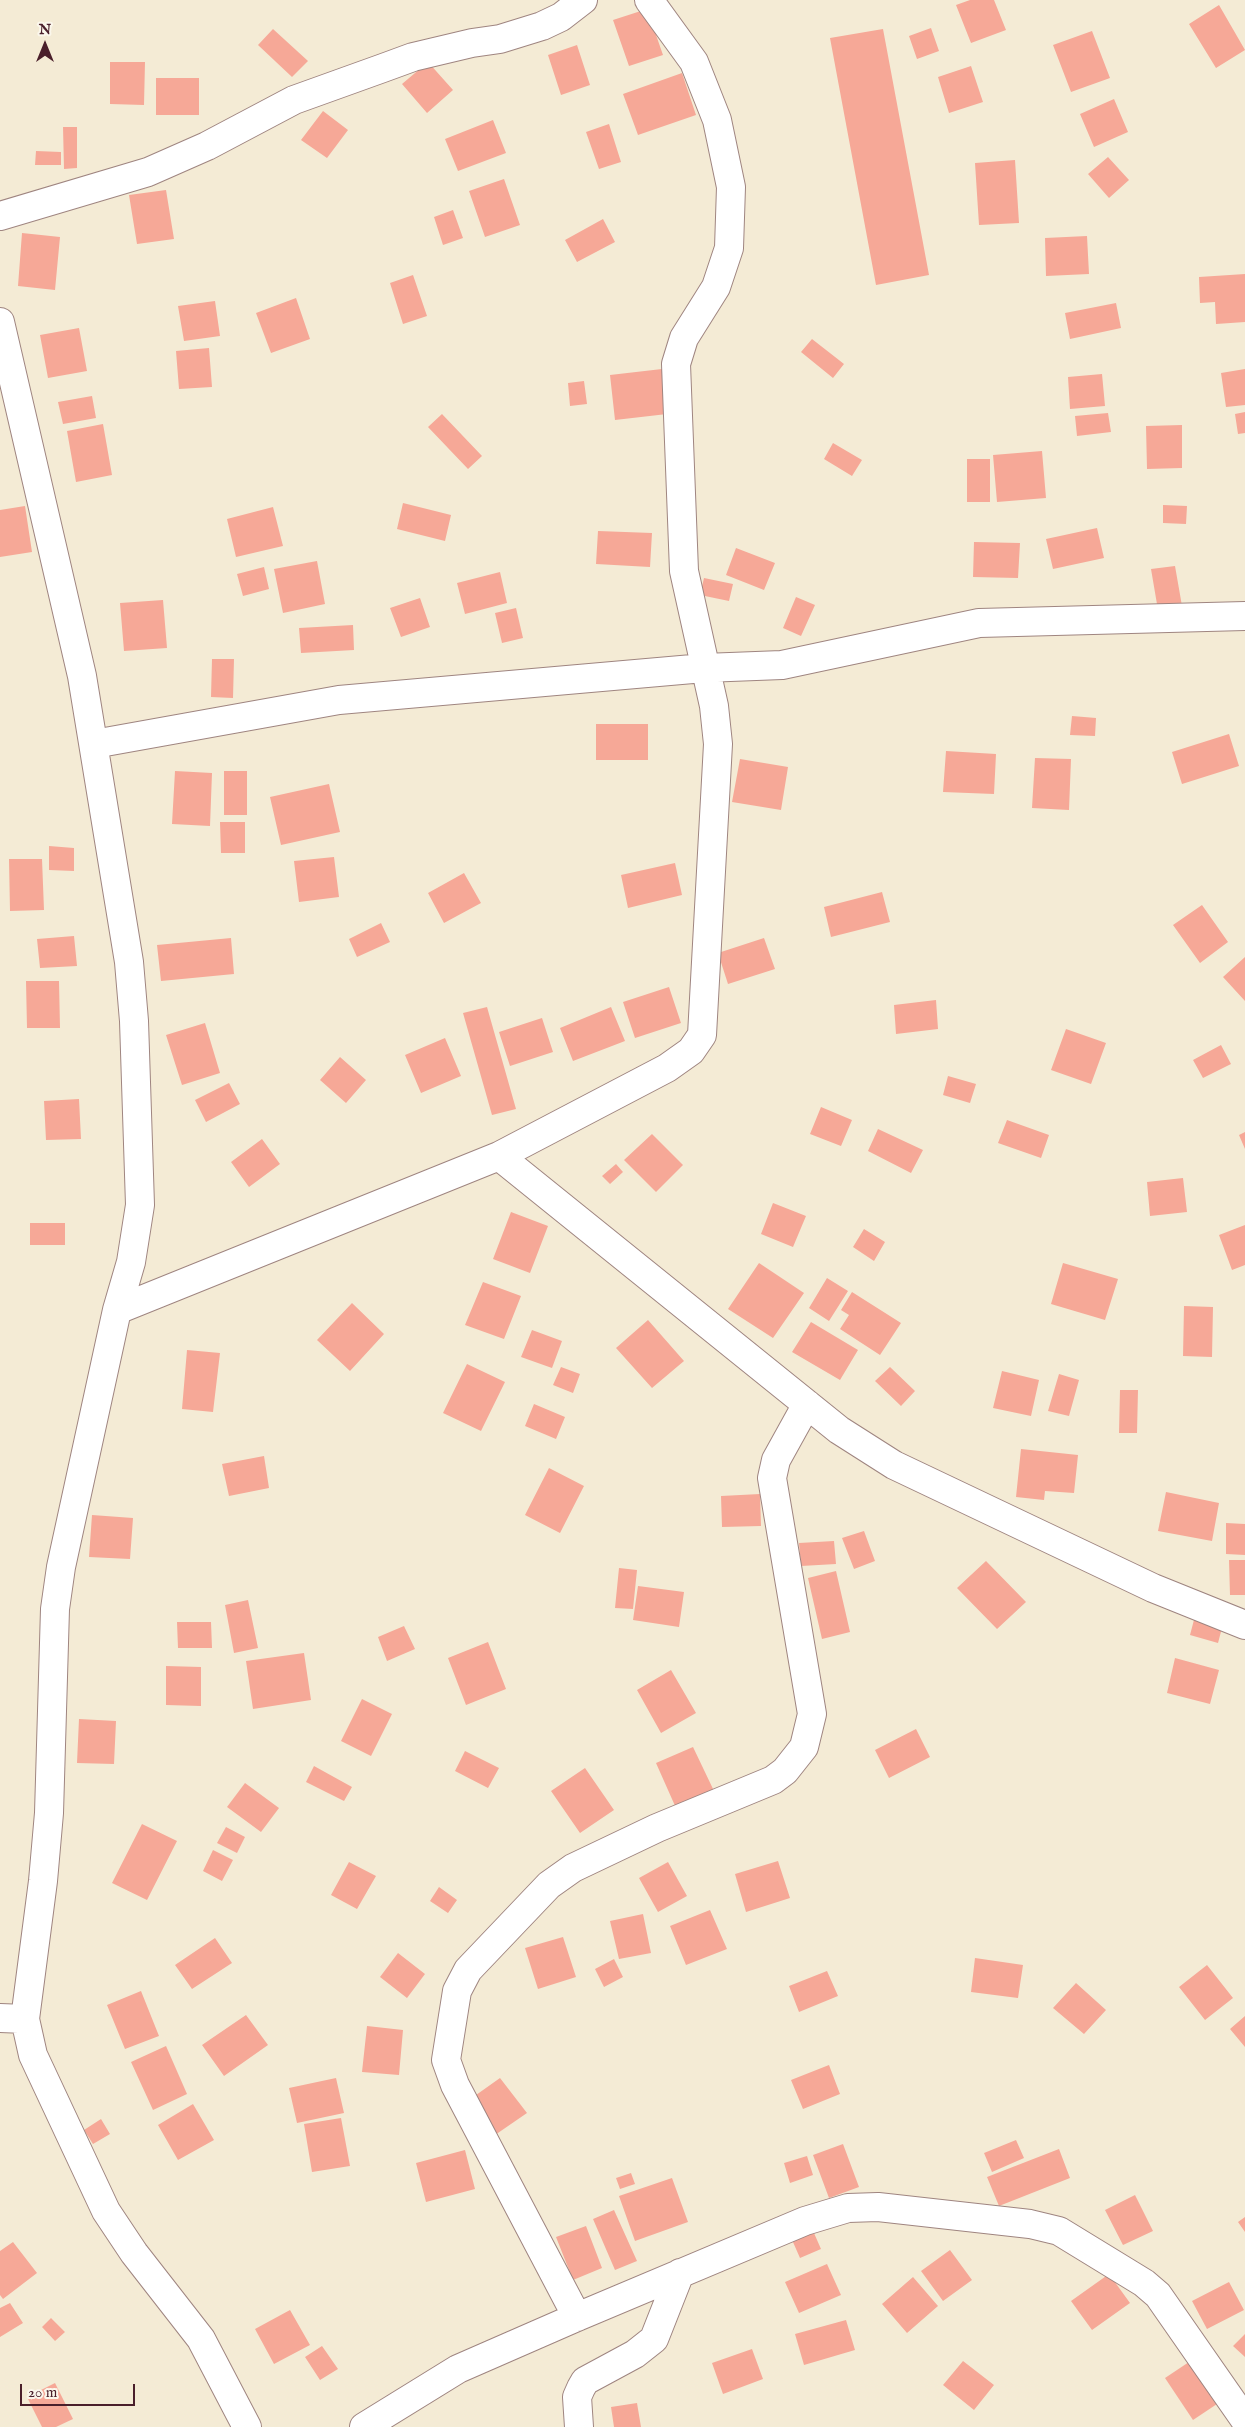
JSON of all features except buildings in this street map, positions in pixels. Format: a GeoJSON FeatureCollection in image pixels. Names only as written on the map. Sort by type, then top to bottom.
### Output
{"type":"FeatureCollection","features":[{"type":"Feature","properties":{"kind":"street"},"geometry":{"type":"LineString","coordinates":[[0,216],[148,172],[207,146],[294,100],[398,62],[472,43],[500,39],[542,26],[561,17],[583,0]]}},
{"type":"Feature","properties":{"kind":"street"},"geometry":{"type":"LineString","coordinates":[[117,1310],[498,1156],[667,1068],[691,1051],[702,1034],[718,744],[714,706],[704,668],[684,571],[676,364],[684,338],[716,287],[729,248],[731,187],[717,120],[694,62],[649,0]]}},
{"type":"Feature","properties":{"kind":"street"},"geometry":{"type":"LineString","coordinates":[[0,322],[6,377],[82,676],[129,962],[134,1021],[140,1205],[131,1262],[117,1310],[61,1567],[55,1609],[49,1813],[43,1881],[12,2019],[34,2055],[106,2211],[134,2253],[201,2339],[247,2427]]}},
{"type":"Feature","properties":{"kind":"street"},"geometry":{"type":"LineString","coordinates":[[94,744],[339,700],[704,668],[782,665],[979,623],[1245,616]]}},
{"type":"Feature","properties":{"kind":"street"},"geometry":{"type":"LineString","coordinates":[[498,1156],[839,1430],[894,1465],[1153,1588],[1245,1626]]}},
{"type":"Feature","properties":{"kind":"street"},"geometry":{"type":"LineString","coordinates":[[577,2317],[455,2085],[446,2060],[456,1991],[468,1970],[549,1885],[573,1868],[657,1828],[773,1780],[786,1771],[804,1747],[812,1714],[772,1478],[776,1460],[807,1404]]}},
{"type":"Feature","properties":{"kind":"street"},"geometry":{"type":"LineString","coordinates":[[364,2427],[458,2369],[577,2317],[804,2221],[848,2208],[878,2207],[1030,2224],[1059,2231],[1144,2283],[1158,2295],[1245,2420]]}},
{"type":"Feature","properties":{"kind":"street"},"geometry":{"type":"LineString","coordinates":[[578,2427],[577,2396],[585,2381],[635,2354],[654,2339],[680,2273]]}}]}
